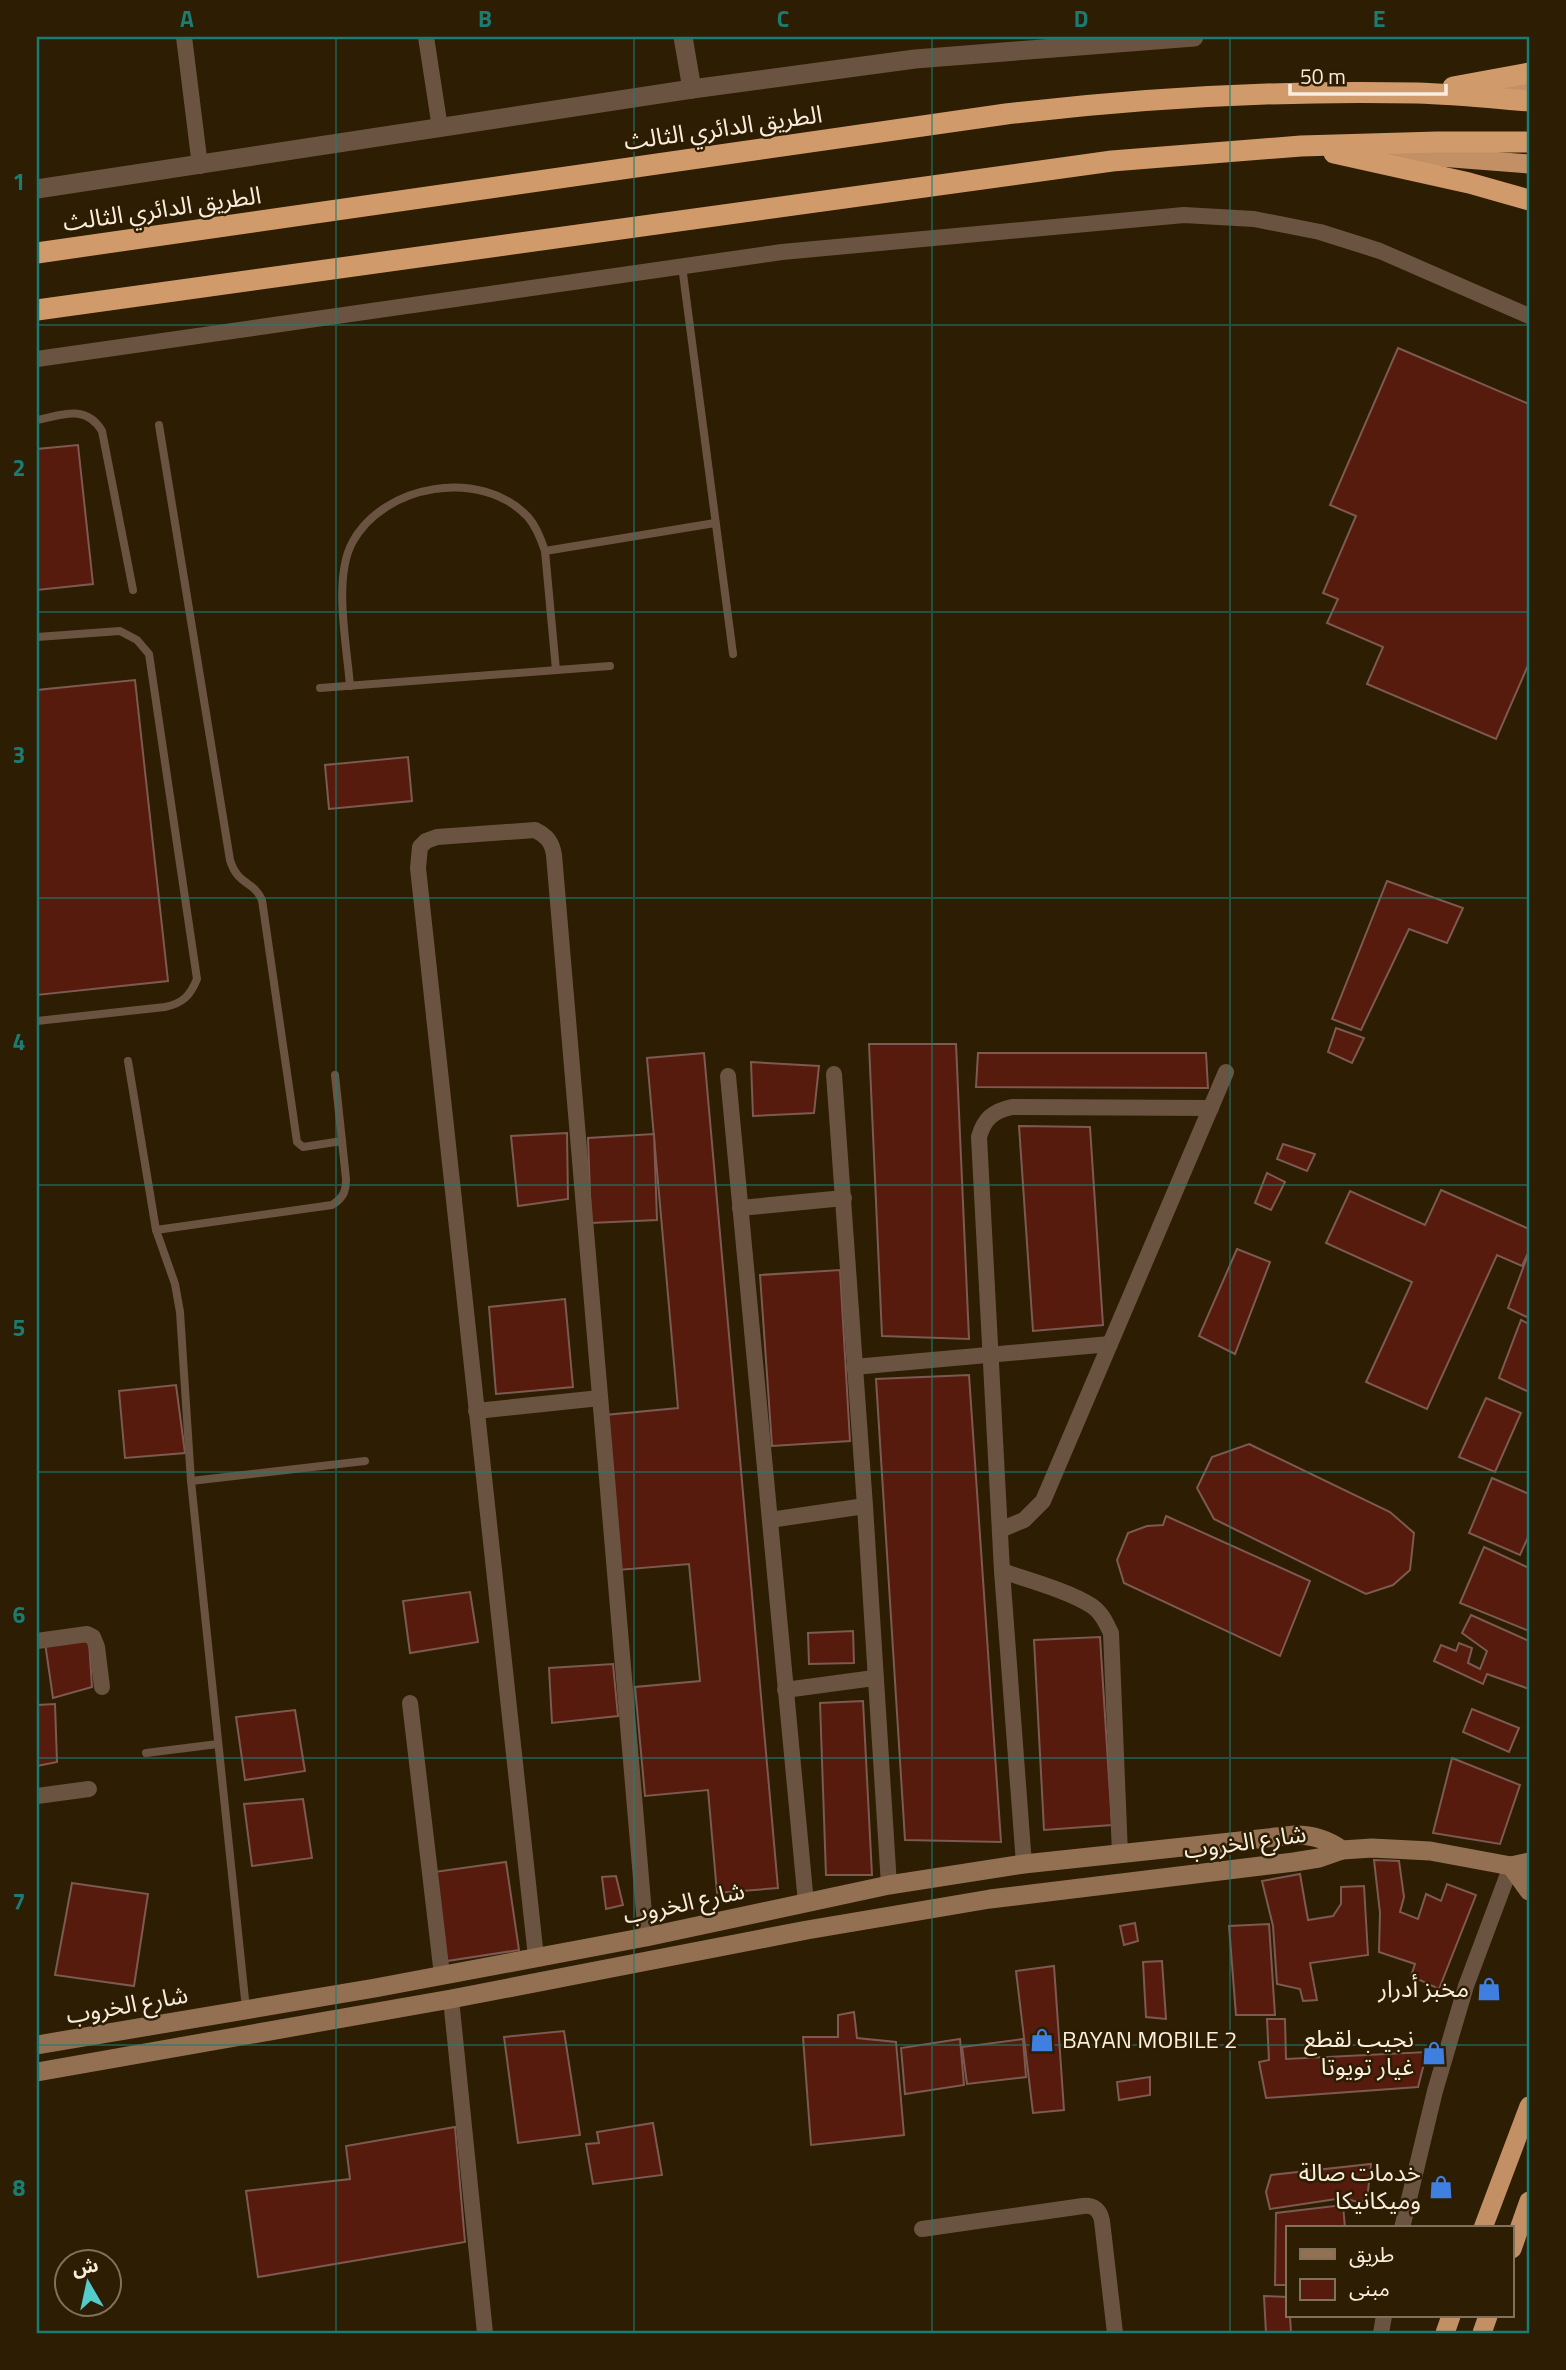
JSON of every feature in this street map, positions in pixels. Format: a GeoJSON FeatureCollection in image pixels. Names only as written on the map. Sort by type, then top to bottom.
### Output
{"type":"FeatureCollection","features":[{"type":"Feature","properties":{"kind":"highway"},"geometry":{"type":"LineString","coordinates":[[1420,93],[1529,73]]}},
{"type":"Feature","properties":{"kind":"highway","name":"الطريق الدائري الثالث"},"geometry":{"type":"LineString","coordinates":[[37,253],[1019,112],[1108,102],[1318,92],[1420,93],[1529,89]]}},
{"type":"Feature","properties":{"kind":"highway","name":"الطريق الدائري الثالث"},"geometry":{"type":"LineString","coordinates":[[1420,93],[1529,101]]}},
{"type":"Feature","properties":{"kind":"highway"},"geometry":{"type":"LineString","coordinates":[[37,310],[1112,162],[1301,146],[1529,142]]}},
{"type":"Feature","properties":{"kind":"highway"},"geometry":{"type":"LineString","coordinates":[[1301,146],[1529,164]]}},
{"type":"Feature","properties":{"kind":"highway"},"geometry":{"type":"LineString","coordinates":[[1301,146],[1469,183],[1529,200]]}},
{"type":"Feature","properties":{"kind":"highway"},"geometry":{"type":"LineString","coordinates":[[1484,2226],[1529,2106]]}},
{"type":"Feature","properties":{"kind":"highway"},"geometry":{"type":"LineString","coordinates":[[1514,2243],[1529,2201]]}},
{"type":"Feature","properties":{"kind":"main road","name":"شارع الخروب"},"geometry":{"type":"LineString","coordinates":[[37,2045],[442,1975],[646,1937],[889,1885],[1024,1864],[1294,1835],[1308,1835],[1332,1843],[1342,1850]]}},
{"type":"Feature","properties":{"kind":"main road","name":"شارع الخروب"},"geometry":{"type":"LineString","coordinates":[[37,2072],[451,1999],[807,1930],[990,1899],[1294,1862],[1319,1858],[1342,1850],[1373,1848],[1430,1851],[1520,1864]]}},
{"type":"Feature","properties":{"kind":"main road"},"geometry":{"type":"LineString","coordinates":[[1520,1864],[1529,1891]]}},
{"type":"Feature","properties":{"kind":"main road"},"geometry":{"type":"LineString","coordinates":[[987,1870],[990,1899]]}},
{"type":"Feature","properties":{"kind":"street"},"geometry":{"type":"LineString","coordinates":[[184,37],[200,166]]}},
{"type":"Feature","properties":{"kind":"street"},"geometry":{"type":"LineString","coordinates":[[426,37],[440,128]]}},
{"type":"Feature","properties":{"kind":"street"},"geometry":{"type":"LineString","coordinates":[[683,37],[692,89]]}},
{"type":"Feature","properties":{"kind":"street"},"geometry":{"type":"LineString","coordinates":[[37,189],[692,89],[915,59],[1194,37]]}},
{"type":"Feature","properties":{"kind":"street"},"geometry":{"type":"LineString","coordinates":[[37,359],[782,252],[1184,215],[1220,216],[1287,224],[1350,241],[1380,251],[1529,316]]}},
{"type":"Feature","properties":{"kind":"street"},"geometry":{"type":"LineString","coordinates":[[536,1957],[418,868],[420,847],[426,841],[437,837],[535,830],[545,835],[552,844],[646,1937]]}},
{"type":"Feature","properties":{"kind":"street"},"geometry":{"type":"LineString","coordinates":[[1000,1530],[1024,1520],[1043,1501],[1226,1073]]}},
{"type":"Feature","properties":{"kind":"street"},"geometry":{"type":"LineString","coordinates":[[834,1074],[889,1885]]}},
{"type":"Feature","properties":{"kind":"street"},"geometry":{"type":"LineString","coordinates":[[728,1076],[806,1903]]}},
{"type":"Feature","properties":{"kind":"street"},"geometry":{"type":"LineString","coordinates":[[1024,1864],[1002,1571],[979,1137],[982,1125],[990,1116],[1012,1107],[1211,1108]]}},
{"type":"Feature","properties":{"kind":"street"},"geometry":{"type":"LineString","coordinates":[[740,1208],[844,1198]]}},
{"type":"Feature","properties":{"kind":"street"},"geometry":{"type":"LineString","coordinates":[[854,1367],[1110,1344]]}},
{"type":"Feature","properties":{"kind":"street"},"geometry":{"type":"LineString","coordinates":[[476,1411],[600,1398]]}},
{"type":"Feature","properties":{"kind":"street"},"geometry":{"type":"LineString","coordinates":[[770,1520],[865,1506]]}},
{"type":"Feature","properties":{"kind":"street"},"geometry":{"type":"LineString","coordinates":[[1002,1571],[1094,1607],[1111,1633],[1120,1854]]}},
{"type":"Feature","properties":{"kind":"street"},"geometry":{"type":"LineString","coordinates":[[37,1641],[87,1634],[93,1637],[97,1647],[102,1687]]}},
{"type":"Feature","properties":{"kind":"street"},"geometry":{"type":"LineString","coordinates":[[785,1690],[874,1678]]}},
{"type":"Feature","properties":{"kind":"street"},"geometry":{"type":"LineString","coordinates":[[410,1703],[442,1975]]}},
{"type":"Feature","properties":{"kind":"street"},"geometry":{"type":"LineString","coordinates":[[37,1796],[89,1789]]}},
{"type":"Feature","properties":{"kind":"street"},"geometry":{"type":"LineString","coordinates":[[1402,2226],[1436,2091],[1466,1986],[1520,1864]]}},
{"type":"Feature","properties":{"kind":"street"},"geometry":{"type":"LineString","coordinates":[[451,1999],[485,2333]]}},
{"type":"Feature","properties":{"kind":"street"},"geometry":{"type":"LineString","coordinates":[[922,2229],[1083,2206],[1096,2209],[1102,2221],[1115,2333]]}},
{"type":"Feature","properties":{"kind":"lane"},"geometry":{"type":"LineString","coordinates":[[682,266],[733,654]]}},
{"type":"Feature","properties":{"kind":"lane"},"geometry":{"type":"LineString","coordinates":[[37,420],[82,414],[91,417],[102,431],[133,590]]}},
{"type":"Feature","properties":{"kind":"lane"},"geometry":{"type":"LineString","coordinates":[[159,425],[230,860],[236,876],[254,888],[262,900],[297,1142],[303,1147],[342,1142]]}},
{"type":"Feature","properties":{"kind":"lane"},"geometry":{"type":"LineString","coordinates":[[350,686],[342,589],[343,568],[351,544],[361,530],[386,508],[408,496],[433,489],[467,489],[484,493],[516,507],[529,518],[545,551],[556,670]]}},
{"type":"Feature","properties":{"kind":"lane"},"geometry":{"type":"LineString","coordinates":[[545,551],[715,523]]}},
{"type":"Feature","properties":{"kind":"lane"},"geometry":{"type":"LineString","coordinates":[[37,637],[120,632],[137,640],[149,654],[193,937],[197,979],[191,993],[180,1003],[165,1007],[37,1021]]}},
{"type":"Feature","properties":{"kind":"lane"},"geometry":{"type":"LineString","coordinates":[[320,688],[610,666]]}},
{"type":"Feature","properties":{"kind":"lane"},"geometry":{"type":"LineString","coordinates":[[128,1061],[156,1230],[172,1273],[180,1312],[191,1481],[246,2009]]}},
{"type":"Feature","properties":{"kind":"lane"},"geometry":{"type":"LineString","coordinates":[[156,1230],[332,1205],[341,1199],[346,1190],[335,1075]]}},
{"type":"Feature","properties":{"kind":"lane"},"geometry":{"type":"LineString","coordinates":[[191,1481],[365,1461]]}},
{"type":"Feature","properties":{"kind":"lane"},"geometry":{"type":"LineString","coordinates":[[146,1753],[218,1744]]}},
{"type":"Feature","properties":{"kind":"building"},"geometry":{"type":"Polygon","coordinates":[[[1398,348],[1529,404],[1529,663],[1496,739],[1367,684],[1383,647],[1327,623],[1338,599],[1323,593],[1356,516],[1330,505],[1398,348]]]}},
{"type":"Feature","properties":{"kind":"building"},"geometry":{"type":"Polygon","coordinates":[[[78,445],[93,584],[37,590],[37,449],[78,445]]]}},
{"type":"Feature","properties":{"kind":"building"},"geometry":{"type":"Polygon","coordinates":[[[135,680],[168,981],[37,995],[37,690],[135,680]]]}},
{"type":"Feature","properties":{"kind":"building"},"geometry":{"type":"Polygon","coordinates":[[[408,757],[412,801],[329,809],[325,765],[408,757]]]}},
{"type":"Feature","properties":{"kind":"building"},"geometry":{"type":"Polygon","coordinates":[[[1387,881],[1463,908],[1447,943],[1409,929],[1361,1030],[1332,1019],[1387,881]]]}},
{"type":"Feature","properties":{"kind":"building"},"geometry":{"type":"Polygon","coordinates":[[[1336,1028],[1364,1038],[1352,1063],[1328,1052],[1336,1028]]]}},
{"type":"Feature","properties":{"kind":"building"},"geometry":{"type":"Polygon","coordinates":[[[869,1044],[956,1044],[969,1339],[882,1336],[869,1044]]]}},
{"type":"Feature","properties":{"kind":"building"},"geometry":{"type":"Polygon","coordinates":[[[704,1053],[778,1888],[717,1893],[708,1790],[645,1796],[635,1687],[700,1681],[689,1564],[618,1570],[605,1415],[678,1408],[647,1058],[704,1053]]]}},
{"type":"Feature","properties":{"kind":"building"},"geometry":{"type":"Polygon","coordinates":[[[978,1053],[1206,1053],[1208,1088],[976,1087],[978,1053]]]}},
{"type":"Feature","properties":{"kind":"building"},"geometry":{"type":"Polygon","coordinates":[[[751,1062],[819,1066],[814,1113],[753,1116],[751,1062]]]}},
{"type":"Feature","properties":{"kind":"building"},"geometry":{"type":"Polygon","coordinates":[[[1019,1126],[1090,1127],[1103,1325],[1033,1331],[1019,1126]]]}},
{"type":"Feature","properties":{"kind":"building"},"geometry":{"type":"Polygon","coordinates":[[[567,1133],[568,1199],[518,1206],[511,1136],[567,1133]]]}},
{"type":"Feature","properties":{"kind":"building"},"geometry":{"type":"Polygon","coordinates":[[[654,1134],[657,1220],[591,1223],[588,1138],[654,1134]]]}},
{"type":"Feature","properties":{"kind":"building"},"geometry":{"type":"Polygon","coordinates":[[[1283,1144],[1315,1154],[1307,1171],[1277,1159],[1283,1144]]]}},
{"type":"Feature","properties":{"kind":"building"},"geometry":{"type":"Polygon","coordinates":[[[1267,1173],[1285,1182],[1271,1210],[1255,1203],[1267,1173]]]}},
{"type":"Feature","properties":{"kind":"building"},"geometry":{"type":"Polygon","coordinates":[[[1441,1190],[1529,1229],[1529,1251],[1522,1266],[1497,1255],[1427,1409],[1366,1382],[1412,1282],[1326,1243],[1350,1191],[1425,1225],[1441,1190]]]}},
{"type":"Feature","properties":{"kind":"building"},"geometry":{"type":"Polygon","coordinates":[[[1237,1249],[1270,1262],[1235,1354],[1199,1336],[1237,1249]]]}},
{"type":"Feature","properties":{"kind":"building"},"geometry":{"type":"Polygon","coordinates":[[[1529,1252],[1529,1318],[1508,1308],[1529,1252]]]}},
{"type":"Feature","properties":{"kind":"building"},"geometry":{"type":"Polygon","coordinates":[[[840,1270],[850,1441],[772,1446],[760,1275],[840,1270]]]}},
{"type":"Feature","properties":{"kind":"building"},"geometry":{"type":"Polygon","coordinates":[[[565,1299],[573,1387],[496,1394],[489,1307],[565,1299]]]}},
{"type":"Feature","properties":{"kind":"building"},"geometry":{"type":"Polygon","coordinates":[[[1521,1320],[1529,1324],[1529,1392],[1499,1378],[1521,1320]]]}},
{"type":"Feature","properties":{"kind":"building"},"geometry":{"type":"Polygon","coordinates":[[[969,1375],[1001,1842],[905,1840],[876,1379],[969,1375]]]}},
{"type":"Feature","properties":{"kind":"building"},"geometry":{"type":"Polygon","coordinates":[[[176,1385],[185,1453],[125,1458],[119,1391],[176,1385]]]}},
{"type":"Feature","properties":{"kind":"building"},"geometry":{"type":"Polygon","coordinates":[[[1486,1398],[1521,1413],[1495,1472],[1459,1457],[1486,1398]]]}},
{"type":"Feature","properties":{"kind":"building"},"geometry":{"type":"Polygon","coordinates":[[[1249,1444],[1390,1512],[1414,1533],[1410,1570],[1393,1585],[1366,1594],[1214,1519],[1197,1488],[1212,1457],[1249,1444]]]}},
{"type":"Feature","properties":{"kind":"building"},"geometry":{"type":"Polygon","coordinates":[[[1492,1478],[1529,1494],[1529,1535],[1520,1555],[1469,1533],[1492,1478]]]}},
{"type":"Feature","properties":{"kind":"building"},"geometry":{"type":"Polygon","coordinates":[[[1166,1516],[1310,1581],[1280,1656],[1124,1583],[1117,1560],[1128,1533],[1147,1526],[1163,1525],[1166,1516]]]}},
{"type":"Feature","properties":{"kind":"building"},"geometry":{"type":"Polygon","coordinates":[[[1484,1547],[1529,1568],[1529,1631],[1460,1603],[1484,1547]]]}},
{"type":"Feature","properties":{"kind":"building"},"geometry":{"type":"Polygon","coordinates":[[[470,1592],[478,1642],[410,1653],[403,1601],[470,1592]]]}},
{"type":"Feature","properties":{"kind":"building"},"geometry":{"type":"Polygon","coordinates":[[[1471,1615],[1529,1641],[1529,1689],[1487,1674],[1483,1684],[1434,1661],[1441,1645],[1456,1651],[1459,1643],[1472,1648],[1468,1663],[1480,1669],[1487,1651],[1462,1633],[1471,1615]]]}},
{"type":"Feature","properties":{"kind":"building"},"geometry":{"type":"Polygon","coordinates":[[[853,1631],[854,1663],[809,1664],[808,1633],[853,1631]]]}},
{"type":"Feature","properties":{"kind":"building"},"geometry":{"type":"Polygon","coordinates":[[[1100,1637],[1112,1825],[1044,1830],[1034,1640],[1100,1637]]]}},
{"type":"Feature","properties":{"kind":"building"},"geometry":{"type":"Polygon","coordinates":[[[89,1641],[92,1687],[53,1698],[45,1643],[89,1641]]]}},
{"type":"Feature","properties":{"kind":"building"},"geometry":{"type":"Polygon","coordinates":[[[613,1664],[618,1716],[552,1723],[549,1668],[613,1664]]]}},
{"type":"Feature","properties":{"kind":"building"},"geometry":{"type":"Polygon","coordinates":[[[863,1701],[872,1875],[826,1875],[820,1703],[863,1701]]]}},
{"type":"Feature","properties":{"kind":"building"},"geometry":{"type":"Polygon","coordinates":[[[55,1704],[57,1762],[37,1766],[37,1705],[55,1704]]]}},
{"type":"Feature","properties":{"kind":"building"},"geometry":{"type":"Polygon","coordinates":[[[1472,1709],[1519,1728],[1509,1752],[1463,1732],[1472,1709]]]}},
{"type":"Feature","properties":{"kind":"building"},"geometry":{"type":"Polygon","coordinates":[[[295,1710],[305,1771],[245,1780],[236,1717],[295,1710]]]}},
{"type":"Feature","properties":{"kind":"building"},"geometry":{"type":"Polygon","coordinates":[[[1452,1758],[1520,1785],[1500,1844],[1433,1833],[1452,1758]]]}},
{"type":"Feature","properties":{"kind":"building"},"geometry":{"type":"Polygon","coordinates":[[[303,1799],[312,1858],[252,1866],[244,1804],[303,1799]]]}},
{"type":"Feature","properties":{"kind":"building"},"geometry":{"type":"Polygon","coordinates":[[[1374,1860],[1399,1861],[1404,1897],[1400,1912],[1418,1919],[1426,1894],[1441,1901],[1447,1884],[1476,1895],[1439,1989],[1411,1976],[1415,1964],[1379,1952],[1380,1913],[1374,1860]]]}},
{"type":"Feature","properties":{"kind":"building"},"geometry":{"type":"Polygon","coordinates":[[[506,1862],[519,1950],[447,1961],[434,1872],[506,1862]]]}},
{"type":"Feature","properties":{"kind":"building"},"geometry":{"type":"Polygon","coordinates":[[[1300,1874],[1308,1920],[1333,1916],[1341,1904],[1341,1887],[1364,1886],[1368,1955],[1310,1963],[1317,2000],[1303,2001],[1300,1989],[1277,1984],[1273,1926],[1262,1881],[1300,1874]]]}},
{"type":"Feature","properties":{"kind":"building"},"geometry":{"type":"Polygon","coordinates":[[[616,1876],[623,1905],[606,1909],[602,1877],[616,1876]]]}},
{"type":"Feature","properties":{"kind":"building"},"geometry":{"type":"Polygon","coordinates":[[[72,1883],[148,1894],[134,1986],[55,1975],[72,1883]]]}},
{"type":"Feature","properties":{"kind":"building"},"geometry":{"type":"Polygon","coordinates":[[[1135,1923],[1138,1941],[1124,1945],[1120,1926],[1135,1923]]]}},
{"type":"Feature","properties":{"kind":"building"},"geometry":{"type":"Polygon","coordinates":[[[1269,1924],[1275,2015],[1236,2015],[1229,1926],[1269,1924]]]}},
{"type":"Feature","properties":{"kind":"building"},"geometry":{"type":"Polygon","coordinates":[[[1162,1961],[1166,2019],[1146,2017],[1143,1962],[1162,1961]]]}},
{"type":"Feature","properties":{"kind":"building","name":"BAYAN MOBILE 2"},"geometry":{"type":"Polygon","coordinates":[[[1054,1966],[1064,2110],[1033,2113],[1016,1971],[1054,1966]]]}},
{"type":"Feature","properties":{"kind":"building"},"geometry":{"type":"Polygon","coordinates":[[[854,2012],[857,2038],[896,2042],[904,2135],[811,2145],[803,2037],[838,2037],[838,2015],[854,2012]]]}},
{"type":"Feature","properties":{"kind":"building"},"geometry":{"type":"Polygon","coordinates":[[[1267,2019],[1285,2019],[1286,2059],[1427,2052],[1418,2087],[1266,2098],[1259,2062],[1269,2060],[1267,2019]]]}},
{"type":"Feature","properties":{"kind":"building"},"geometry":{"type":"Polygon","coordinates":[[[564,2031],[580,2135],[518,2143],[504,2037],[564,2031]]]}},
{"type":"Feature","properties":{"kind":"building"},"geometry":{"type":"Polygon","coordinates":[[[960,2039],[964,2085],[905,2094],[901,2048],[960,2039]]]}},
{"type":"Feature","properties":{"kind":"building"},"geometry":{"type":"Polygon","coordinates":[[[1023,2039],[1026,2077],[967,2084],[962,2047],[1023,2039]]]}},
{"type":"Feature","properties":{"kind":"building"},"geometry":{"type":"Polygon","coordinates":[[[1150,2077],[1150,2095],[1119,2100],[1117,2082],[1150,2077]]]}},
{"type":"Feature","properties":{"kind":"building"},"geometry":{"type":"Polygon","coordinates":[[[653,2123],[662,2175],[593,2184],[586,2144],[599,2143],[597,2132],[653,2123]]]}},
{"type":"Feature","properties":{"kind":"building"},"geometry":{"type":"Polygon","coordinates":[[[455,2127],[465,2242],[258,2277],[246,2191],[350,2179],[346,2146],[455,2127]]]}},
{"type":"Feature","properties":{"kind":"building"},"geometry":{"type":"Polygon","coordinates":[[[1371,2164],[1367,2200],[1358,2202],[1343,2198],[1270,2209],[1266,2192],[1271,2175],[1371,2164]]]}},
{"type":"Feature","properties":{"kind":"building"},"geometry":{"type":"Polygon","coordinates":[[[1343,2205],[1345,2226],[1286,2226],[1286,2285],[1275,2285],[1276,2213],[1343,2205]]]}},
{"type":"Feature","properties":{"kind":"building"},"geometry":{"type":"Polygon","coordinates":[[[1264,2296],[1286,2297],[1286,2318],[1290,2318],[1291,2333],[1266,2333],[1264,2296]]]}},
{"type":"Feature","properties":{"kind":"place","name":"مخبز أدرار"},"geometry":{"type":"Point","coordinates":[1489,1989]}},
{"type":"Feature","properties":{"kind":"place","name":"BAYAN MOBILE 2"},"geometry":{"type":"Point","coordinates":[1042,2040]}},
{"type":"Feature","properties":{"kind":"place","name":"نجيب لقطع غيار تويوتا"},"geometry":{"type":"Point","coordinates":[1434,2053]}},
{"type":"Feature","properties":{"kind":"place","name":"خدمات صالة وميكانيكا"},"geometry":{"type":"Point","coordinates":[1441,2187]}}]}
